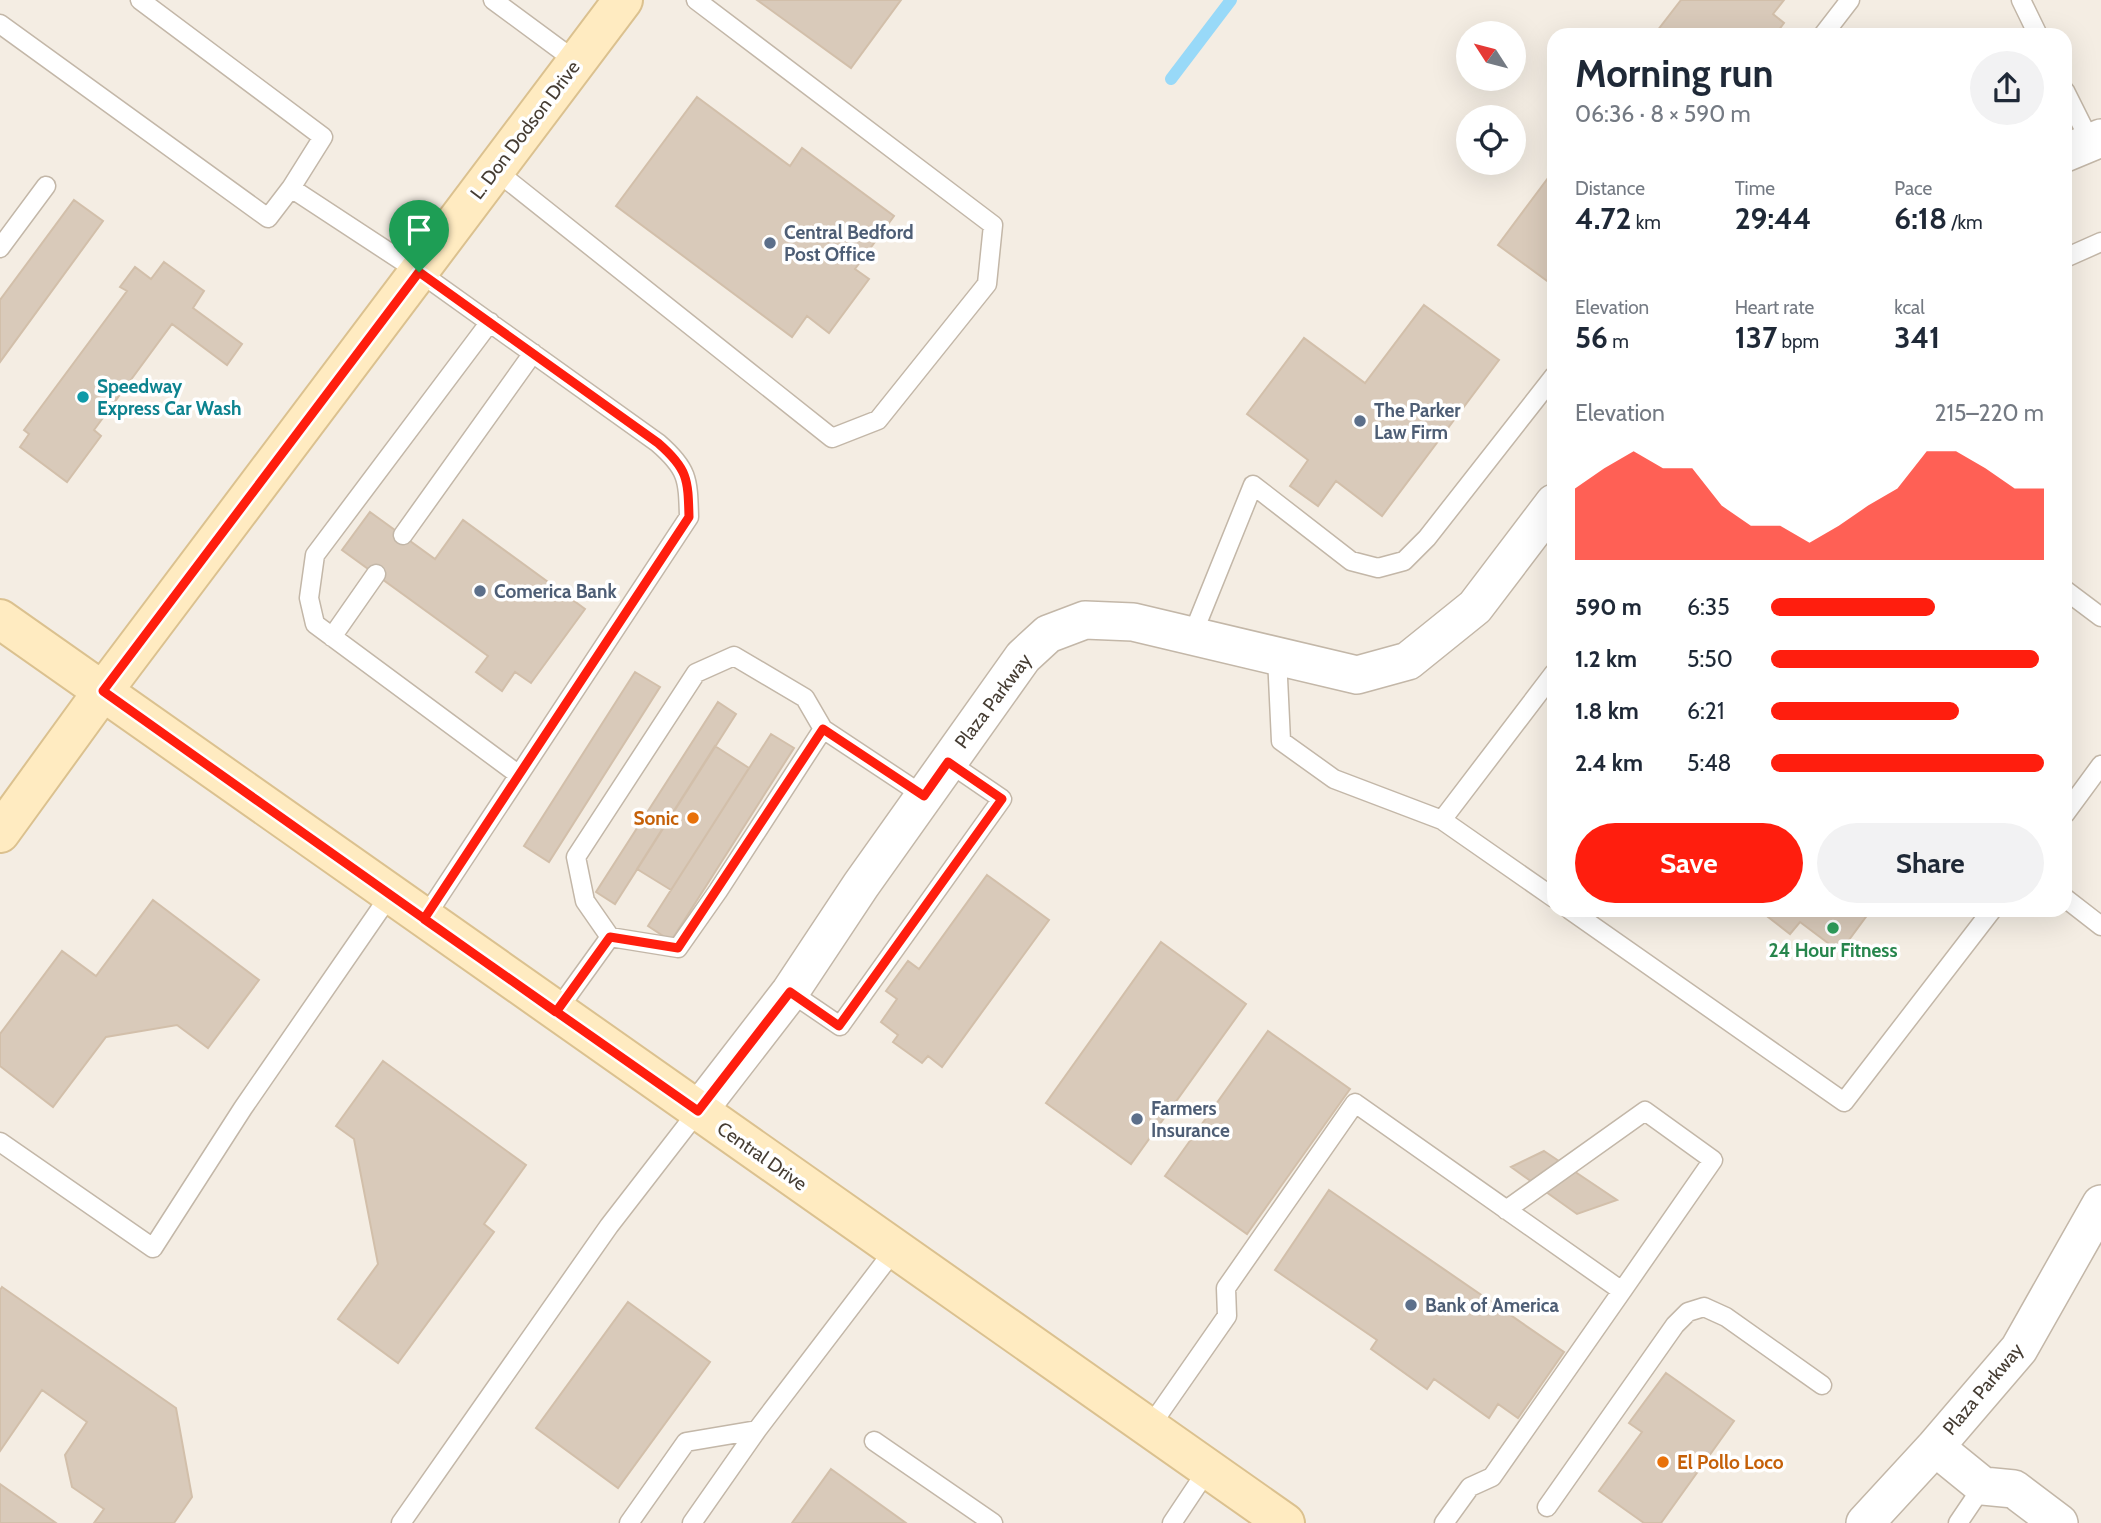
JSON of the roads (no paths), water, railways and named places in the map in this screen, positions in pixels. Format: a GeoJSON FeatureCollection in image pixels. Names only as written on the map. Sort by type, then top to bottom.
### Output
{"type":"FeatureCollection","features":[{"type":"Feature","properties":{"kind":"main road","name":"L. Don Dodson Drive"},"geometry":{"type":"LineString","coordinates":[[0,833],[103,691],[624,0]]}},
{"type":"Feature","properties":{"kind":"main road","name":"Central Drive"},"geometry":{"type":"LineString","coordinates":[[0,619],[1285,1523]]}},
{"type":"Feature","properties":{"kind":"street","name":"Plaza Parkway"},"geometry":{"type":"LineString","coordinates":[[698,1111],[790,992],[1023,657],[1048,634],[1085,620],[1133,622],[1357,676],[1408,661],[1475,607],[1547,512]]}},
{"type":"Feature","properties":{"kind":"street","name":"Plaza Parkway"},"geometry":{"type":"LineString","coordinates":[[1865,1523],[2019,1349],[2101,1204]]}},
{"type":"Feature","properties":{"kind":"street"},"geometry":{"type":"LineString","coordinates":[[1935,1447],[1983,1486],[2014,1489],[2043,1518]]}},
{"type":"Feature","properties":{"kind":"lane"},"geometry":{"type":"LineString","coordinates":[[2,31],[268,218],[323,137],[140,0]]}},
{"type":"Feature","properties":{"kind":"lane"},"geometry":{"type":"LineString","coordinates":[[493,0],[577,62]]}},
{"type":"Feature","properties":{"kind":"lane"},"geometry":{"type":"LineString","coordinates":[[495,170],[832,438],[878,420],[987,284],[993,225],[696,0]]}},
{"type":"Feature","properties":{"kind":"lane"},"geometry":{"type":"LineString","coordinates":[[1828,28],[1850,0]]}},
{"type":"Feature","properties":{"kind":"lane"},"geometry":{"type":"LineString","coordinates":[[2021,0],[2035,28]]}},
{"type":"Feature","properties":{"kind":"lane"},"geometry":{"type":"LineString","coordinates":[[2072,108],[2086,145]]}},
{"type":"Feature","properties":{"kind":"lane"},"geometry":{"type":"LineString","coordinates":[[0,248],[46,186]]}},
{"type":"Feature","properties":{"kind":"lane"},"geometry":{"type":"LineString","coordinates":[[290,188],[419,272],[658,443],[676,458],[688,481],[689,517],[424,919]]}},
{"type":"Feature","properties":{"kind":"lane"},"geometry":{"type":"LineString","coordinates":[[2072,255],[2101,242]]}},
{"type":"Feature","properties":{"kind":"lane"},"geometry":{"type":"LineString","coordinates":[[490,322],[315,555],[309,598],[315,624],[519,775]]}},
{"type":"Feature","properties":{"kind":"lane"},"geometry":{"type":"LineString","coordinates":[[403,535],[533,353]]}},
{"type":"Feature","properties":{"kind":"lane"},"geometry":{"type":"LineString","coordinates":[[1192,636],[1253,485],[1350,561],[1378,568],[1404,561],[1427,538],[1547,385]]}},
{"type":"Feature","properties":{"kind":"lane"},"geometry":{"type":"LineString","coordinates":[[332,637],[376,574]]}},
{"type":"Feature","properties":{"kind":"lane"},"geometry":{"type":"LineString","coordinates":[[2072,595],[2101,617]]}},
{"type":"Feature","properties":{"kind":"lane"},"geometry":{"type":"LineString","coordinates":[[823,729],[678,948],[610,937],[585,901],[576,857],[696,673],[734,656],[805,698],[823,729],[924,796]]}},
{"type":"Feature","properties":{"kind":"lane"},"geometry":{"type":"LineString","coordinates":[[1277,657],[1281,741],[1334,779],[1442,820],[1547,893]]}},
{"type":"Feature","properties":{"kind":"lane"},"geometry":{"type":"LineString","coordinates":[[1442,820],[1547,682]]}},
{"type":"Feature","properties":{"kind":"lane"},"geometry":{"type":"LineString","coordinates":[[790,992],[839,1026],[1002,799],[948,762]]}},
{"type":"Feature","properties":{"kind":"lane"},"geometry":{"type":"LineString","coordinates":[[2072,804],[2101,765]]}},
{"type":"Feature","properties":{"kind":"lane"},"geometry":{"type":"LineString","coordinates":[[0,1142],[153,1248],[243,1108],[390,895]]}},
{"type":"Feature","properties":{"kind":"lane"},"geometry":{"type":"LineString","coordinates":[[2072,903],[2101,926]]}},
{"type":"Feature","properties":{"kind":"lane"},"geometry":{"type":"LineString","coordinates":[[1580,917],[1844,1102],[1987,917]]}},
{"type":"Feature","properties":{"kind":"lane"},"geometry":{"type":"LineString","coordinates":[[556,1012],[610,937]]}},
{"type":"Feature","properties":{"kind":"lane"},"geometry":{"type":"LineString","coordinates":[[1149,1428],[1227,1316],[1226,1288],[1355,1103],[1622,1291]]}},
{"type":"Feature","properties":{"kind":"lane"},"geometry":{"type":"LineString","coordinates":[[401,1523],[610,1226],[698,1111]]}},
{"type":"Feature","properties":{"kind":"lane"},"geometry":{"type":"LineString","coordinates":[[1444,1523],[1470,1487],[1492,1477],[1713,1160],[1645,1111],[1506,1210]]}},
{"type":"Feature","properties":{"kind":"lane"},"geometry":{"type":"LineString","coordinates":[[692,1523],[757,1430],[895,1249]]}},
{"type":"Feature","properties":{"kind":"lane"},"geometry":{"type":"LineString","coordinates":[[1547,1507],[1675,1325],[1688,1312],[1704,1307],[1726,1317],[1822,1385]]}},
{"type":"Feature","properties":{"kind":"lane"},"geometry":{"type":"LineString","coordinates":[[629,1523],[686,1442],[757,1430]]}},
{"type":"Feature","properties":{"kind":"lane"},"geometry":{"type":"LineString","coordinates":[[874,1441],[993,1523]]}},
{"type":"Feature","properties":{"kind":"lane"},"geometry":{"type":"LineString","coordinates":[[1172,1523],[1208,1469]]}},
{"type":"Feature","properties":{"kind":"lane"},"geometry":{"type":"LineString","coordinates":[[1958,1523],[1983,1486]]}},
{"type":"Feature","properties":{"kind":"waterway"},"geometry":{"type":"LineString","coordinates":[[1171,79],[1231,0]]}},
{"type":"Feature","properties":{"kind":"place","name":"Central Bedford Post Office"},"geometry":{"type":"Point","coordinates":[770,243]}},
{"type":"Feature","properties":{"kind":"place","name":"Speedway Express Car Wash"},"geometry":{"type":"Point","coordinates":[83,397]}},
{"type":"Feature","properties":{"kind":"place","name":"The Parker Law Firm"},"geometry":{"type":"Point","coordinates":[1360,421]}},
{"type":"Feature","properties":{"kind":"place","name":"Comerica Bank"},"geometry":{"type":"Point","coordinates":[480,591]}},
{"type":"Feature","properties":{"kind":"place","name":"Sonic"},"geometry":{"type":"Point","coordinates":[693,818]}},
{"type":"Feature","properties":{"kind":"place","name":"24 Hour Fitness"},"geometry":{"type":"Point","coordinates":[1833,928]}},
{"type":"Feature","properties":{"kind":"place","name":"Farmers Insurance"},"geometry":{"type":"Point","coordinates":[1137,1119]}},
{"type":"Feature","properties":{"kind":"place","name":"Bank of America"},"geometry":{"type":"Point","coordinates":[1411,1305]}},
{"type":"Feature","properties":{"kind":"place","name":"El Pollo Loco"},"geometry":{"type":"Point","coordinates":[1663,1462]}}]}
